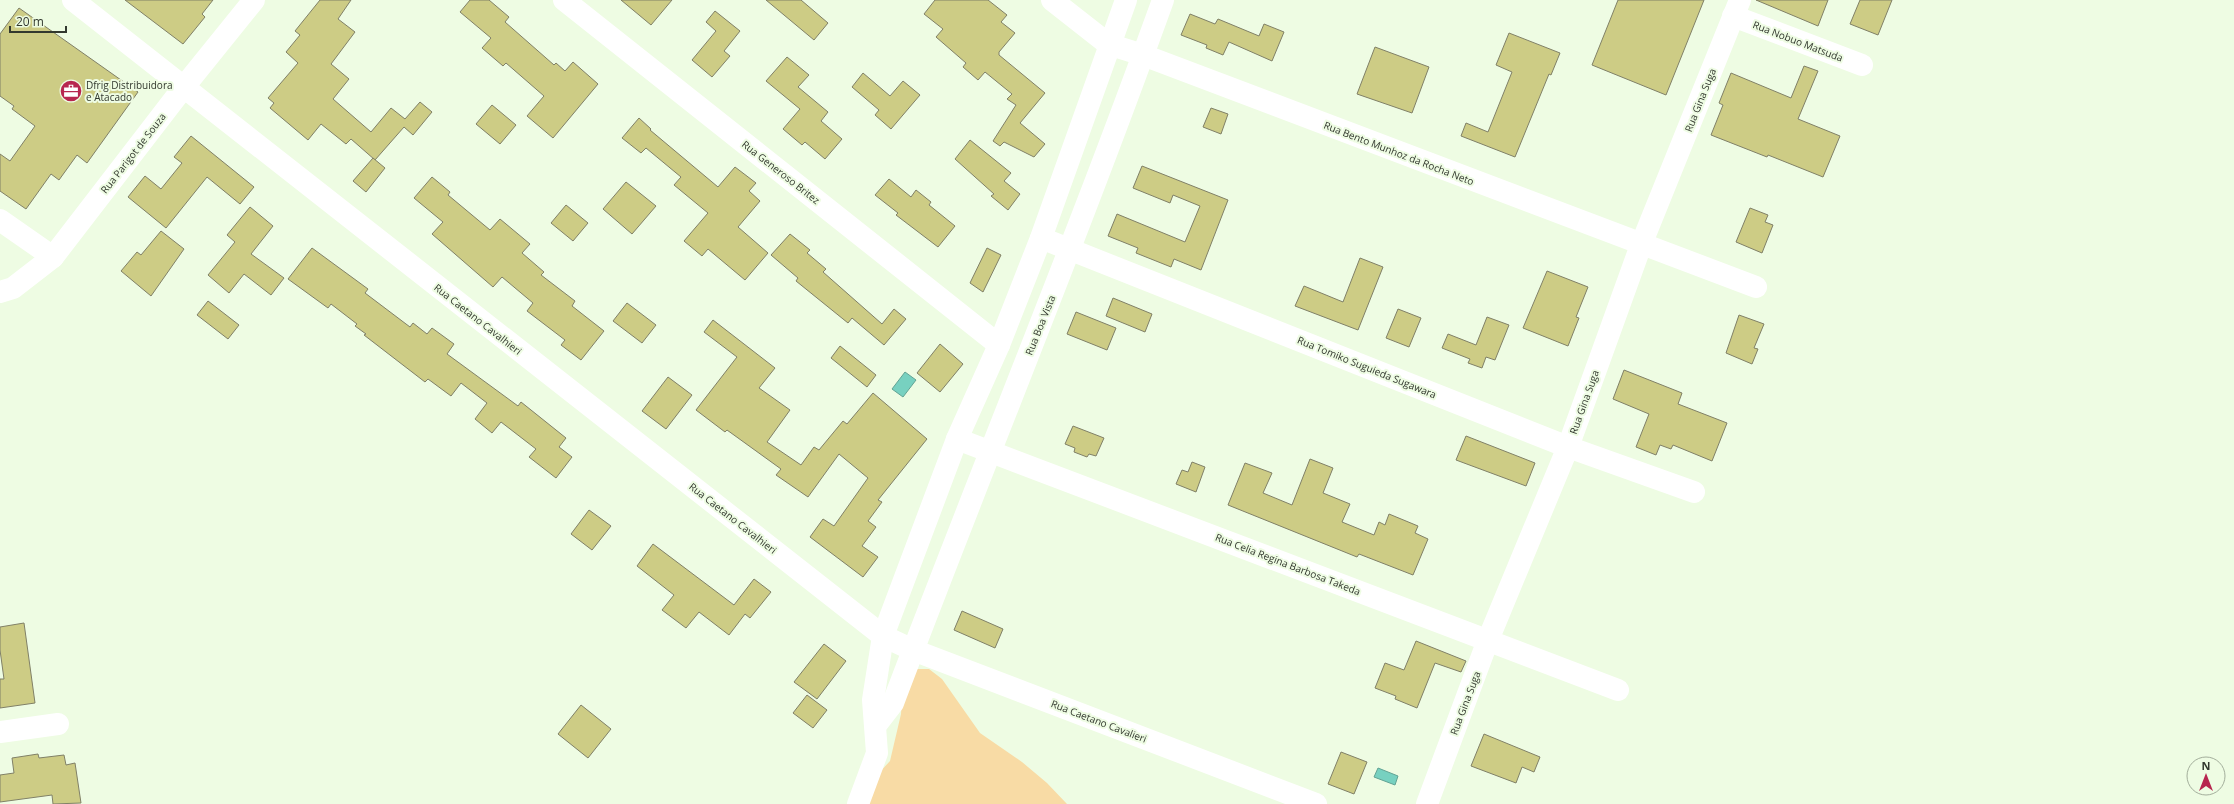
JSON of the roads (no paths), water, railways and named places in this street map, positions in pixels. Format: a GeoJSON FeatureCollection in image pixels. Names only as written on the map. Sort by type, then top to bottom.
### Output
{"type":"FeatureCollection","features":[{"type":"Feature","properties":{"kind":"street","name":"Rua Caetano Cavalhieri"},"geometry":{"type":"LineString","coordinates":[[73,0],[183,88],[883,636]]}},
{"type":"Feature","properties":{"kind":"street","name":"Rua Parigot de Souza"},"geometry":{"type":"LineString","coordinates":[[0,292],[13,288],[53,256],[183,88],[254,0]]}},
{"type":"Feature","properties":{"kind":"street","name":"Rua Generoso Britez"},"geometry":{"type":"LineString","coordinates":[[564,0],[999,345]]}},
{"type":"Feature","properties":{"kind":"street","name":"Rua Bento Munhoz da Rocha Neto"},"geometry":{"type":"LineString","coordinates":[[1052,0],[1108,44],[1143,55],[1641,245],[1756,287]]}},
{"type":"Feature","properties":{"kind":"street"},"geometry":{"type":"LineString","coordinates":[[858,804],[877,753],[876,725],[872,700],[883,636],[957,439],[999,345],[1041,238],[1108,44],[1126,0]]}},
{"type":"Feature","properties":{"kind":"street","name":"Rua Boa Vista"},"geometry":{"type":"LineString","coordinates":[[876,725],[893,703],[990,450],[1071,250],[1163,0]]}},
{"type":"Feature","properties":{"kind":"street","name":"Rua Nobuo Matsuda"},"geometry":{"type":"LineString","coordinates":[[1737,8],[1862,66]]}},
{"type":"Feature","properties":{"kind":"street","name":"Rua Gina Suga"},"geometry":{"type":"LineString","coordinates":[[1427,804],[1488,640],[1568,447],[1641,245],[1737,8]]}},
{"type":"Feature","properties":{"kind":"street"},"geometry":{"type":"LineString","coordinates":[[0,220],[53,256]]}},
{"type":"Feature","properties":{"kind":"street","name":"Rua Tomiko Suguieda Sugawara"},"geometry":{"type":"LineString","coordinates":[[1041,238],[1568,447],[1694,492]]}},
{"type":"Feature","properties":{"kind":"street","name":"Rua Celia Regina Barbosa Takeda"},"geometry":{"type":"LineString","coordinates":[[957,439],[990,450],[1618,690]]}},
{"type":"Feature","properties":{"kind":"street","name":"Rua Caetano Cavalieri"},"geometry":{"type":"LineString","coordinates":[[883,636],[913,650],[1316,804]]}},
{"type":"Feature","properties":{"kind":"street"},"geometry":{"type":"LineString","coordinates":[[0,732],[58,724]]}},
{"type":"Feature","properties":{"kind":"water"},"geometry":{"type":"Polygon","coordinates":[[[905,372],[916,380],[903,397],[892,389],[905,372]]]}},
{"type":"Feature","properties":{"kind":"water"},"geometry":{"type":"Polygon","coordinates":[[[1378,768],[1398,776],[1395,785],[1374,777],[1378,768]]]}},
{"type":"Feature","properties":{"kind":"place","name":"Dfrig Distribuidora e Atacado"},"geometry":{"type":"Point","coordinates":[71,91]}}]}
